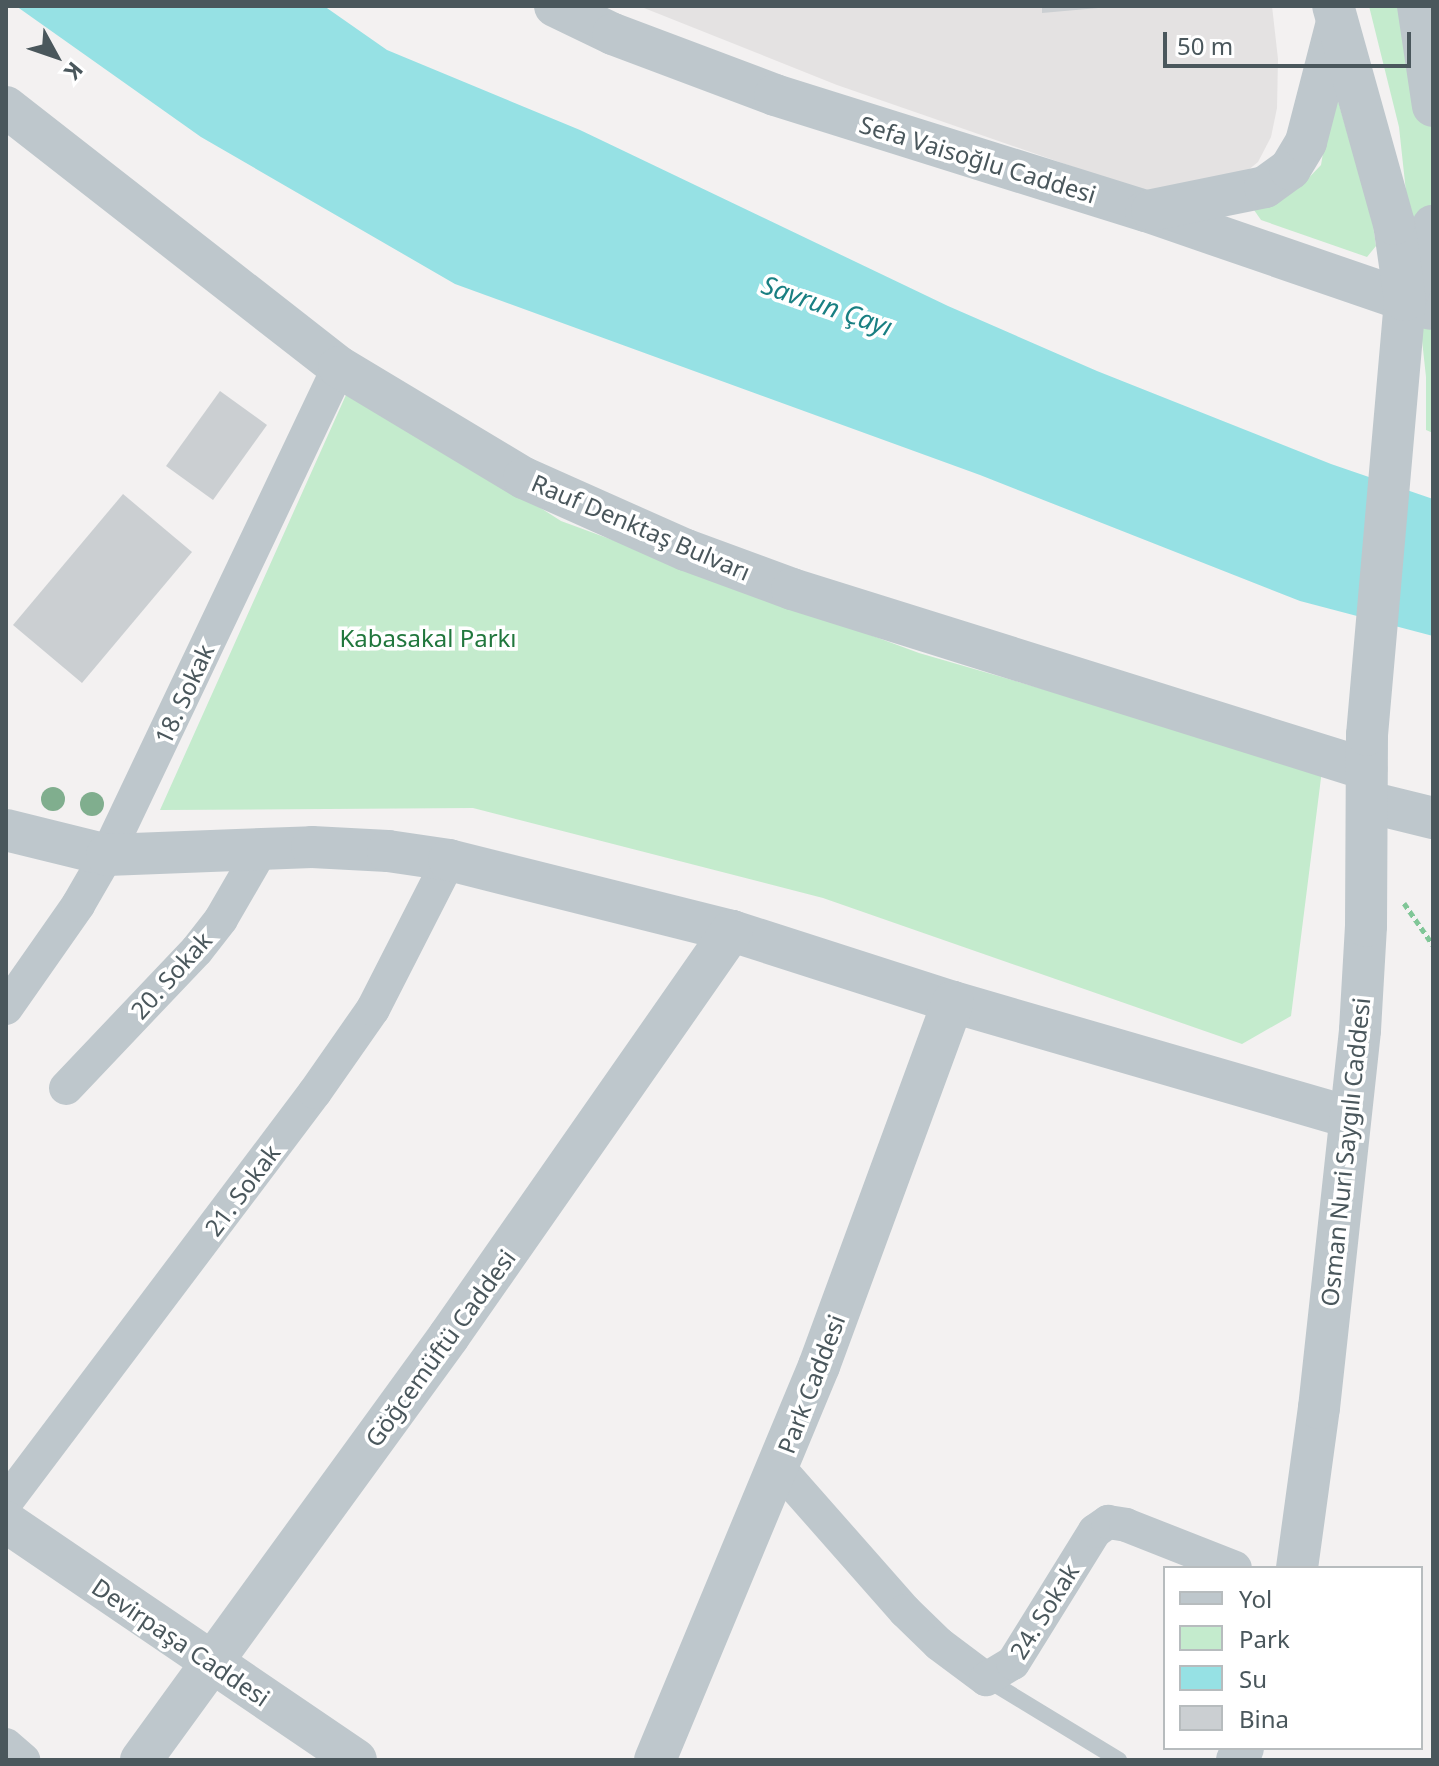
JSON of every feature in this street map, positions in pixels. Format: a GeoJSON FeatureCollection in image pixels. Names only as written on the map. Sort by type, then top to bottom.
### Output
{"type":"FeatureCollection","features":[{"type":"Feature","properties":{"kind":"street","name":"Sefa Vaisoğlu Caddesi"},"geometry":{"type":"LineString","coordinates":[[555,6],[613,34],[775,95],[1146,211],[1419,305]]}},
{"type":"Feature","properties":{"kind":"street"},"geometry":{"type":"LineString","coordinates":[[1418,6],[1433,106]]}},
{"type":"Feature","properties":{"kind":"street"},"geometry":{"type":"LineString","coordinates":[[1146,211],[1265,187],[1290,169],[1306,142],[1335,13]]}},
{"type":"Feature","properties":{"kind":"street"},"geometry":{"type":"LineString","coordinates":[[1335,13],[1419,305]]}},
{"type":"Feature","properties":{"kind":"street","name":"Rauf Denktaş Bulvarı"},"geometry":{"type":"LineString","coordinates":[[6,107],[339,367],[524,478],[686,550],[792,589],[1367,768],[1433,818]]}},
{"type":"Feature","properties":{"kind":"street"},"geometry":{"type":"LineString","coordinates":[[1419,305],[1433,226]]}},
{"type":"Feature","properties":{"kind":"street","name":"Osman Nuri Saygılı Caddesi"},"geometry":{"type":"LineString","coordinates":[[1297,1566],[1319,1408],[1360,1030],[1367,768],[1399,344],[1419,305]]}},
{"type":"Feature","properties":{"kind":"street","name":"18. Sokak"},"geometry":{"type":"LineString","coordinates":[[6,1008],[78,905],[107,855],[339,367]]}},
{"type":"Feature","properties":{"kind":"street"},"geometry":{"type":"LineString","coordinates":[[6,830],[107,855],[349,848],[449,860],[732,931],[953,1002],[1350,1117]]}},
{"type":"Feature","properties":{"kind":"street","name":"20. Sokak"},"geometry":{"type":"LineString","coordinates":[[66,1088],[197,950],[221,919],[261,850]]}},
{"type":"Feature","properties":{"kind":"street","name":"21. Sokak"},"geometry":{"type":"LineString","coordinates":[[6,1502],[315,1092],[373,1009],[449,860]]}},
{"type":"Feature","properties":{"kind":"street","name":"Göğcemüftü Caddesi"},"geometry":{"type":"LineString","coordinates":[[141,1760],[521,1235],[732,931]]}},
{"type":"Feature","properties":{"kind":"street","name":"Park Caddesi"},"geometry":{"type":"LineString","coordinates":[[655,1760],[819,1366],[953,1002]]}},
{"type":"Feature","properties":{"kind":"street","name":"24. Sokak"},"geometry":{"type":"LineString","coordinates":[[778,1467],[905,1611],[939,1644],[986,1679],[1013,1663],[1095,1531],[1108,1522],[1126,1525],[1230,1566]]}},
{"type":"Feature","properties":{"kind":"street","name":"Devirpaşa Caddesi"},"geometry":{"type":"LineString","coordinates":[[6,1522],[356,1760]]}},
{"type":"Feature","properties":{"kind":"street"},"geometry":{"type":"LineString","coordinates":[[6,1745],[23,1760]]}},
{"type":"Feature","properties":{"kind":"lane"},"geometry":{"type":"LineString","coordinates":[[986,1679],[1119,1760]]}},
{"type":"Feature","properties":{"kind":"shaded area"},"geometry":{"type":"Polygon","coordinates":[[[639,6],[1272,6],[1278,59],[1277,108],[1271,137],[1258,162],[1247,171],[1158,192],[1134,188],[837,85],[639,6]]]}},
{"type":"Feature","properties":{"kind":"green space"},"geometry":{"type":"Polygon","coordinates":[[[1369,6],[1433,6],[1433,433],[1426,430],[1426,377],[1399,127],[1369,6]]]}},
{"type":"Feature","properties":{"kind":"green space"},"geometry":{"type":"Polygon","coordinates":[[[1334,87],[1372,218],[1376,246],[1367,257],[1261,220],[1254,210],[1300,187],[1321,165],[1334,87]]]}},
{"type":"Feature","properties":{"kind":"green space","name":"Kabasakal Parkı"},"geometry":{"type":"Polygon","coordinates":[[[350,386],[561,521],[919,653],[1322,770],[1291,1016],[1242,1044],[823,898],[473,808],[160,810],[350,386]]]}},
{"type":"Feature","properties":{"kind":"water","name":"Savrun Çayı"},"geometry":{"type":"Polygon","coordinates":[[[16,6],[324,6],[387,50],[580,130],[948,306],[1097,371],[1331,464],[1433,499],[1433,636],[1300,601],[980,475],[455,284],[201,137],[16,6]]]}},
{"type":"Feature","properties":{"kind":"building"},"geometry":{"type":"Polygon","coordinates":[[[1042,6],[1098,6],[1098,8],[1042,13],[1042,6]]]}},
{"type":"Feature","properties":{"kind":"building"},"geometry":{"type":"Polygon","coordinates":[[[220,391],[267,425],[213,500],[166,466],[220,391]]]}},
{"type":"Feature","properties":{"kind":"building"},"geometry":{"type":"Polygon","coordinates":[[[123,494],[192,552],[82,683],[13,625],[123,494]]]}}]}
